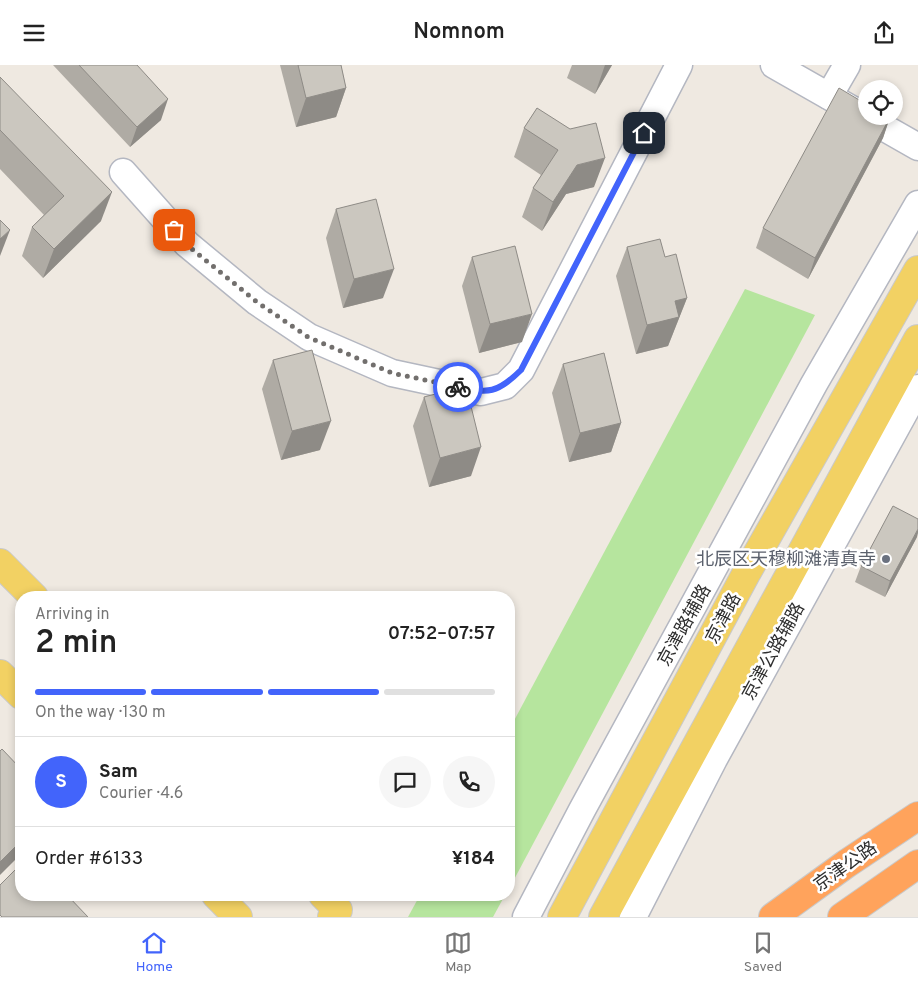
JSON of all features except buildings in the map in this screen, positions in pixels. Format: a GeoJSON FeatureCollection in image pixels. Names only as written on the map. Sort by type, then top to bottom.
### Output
{"type":"FeatureCollection","features":[{"type":"Feature","properties":{"kind":"highway","name":"京津公路"},"geometry":{"type":"LineString","coordinates":[[773,917],[846,864],[918,816]]}},
{"type":"Feature","properties":{"kind":"highway"},"geometry":{"type":"LineString","coordinates":[[842,917],[918,864]]}},
{"type":"Feature","properties":{"kind":"main road","name":"京津路"},"geometry":{"type":"LineString","coordinates":[[562,917],[747,572],[918,270]]}},
{"type":"Feature","properties":{"kind":"main road"},"geometry":{"type":"LineString","coordinates":[[603,917],[918,339]]}},
{"type":"Feature","properties":{"kind":"main road"},"geometry":{"type":"LineString","coordinates":[[0,563],[28,591]]}},
{"type":"Feature","properties":{"kind":"main road"},"geometry":{"type":"LineString","coordinates":[[0,674],[15,689]]}},
{"type":"Feature","properties":{"kind":"main road"},"geometry":{"type":"LineString","coordinates":[[222,901],[238,917]]}},
{"type":"Feature","properties":{"kind":"street"},"geometry":{"type":"LineString","coordinates":[[123,171],[187,245],[257,302],[308,337],[392,373],[480,392],[505,386],[521,370],[679,65]]}},
{"type":"Feature","properties":{"kind":"street"},"geometry":{"type":"LineString","coordinates":[[774,65],[918,147]]}},
{"type":"Feature","properties":{"kind":"street"},"geometry":{"type":"LineString","coordinates":[[829,96],[847,65]]}},
{"type":"Feature","properties":{"kind":"street","name":"京津路辅路"},"geometry":{"type":"LineString","coordinates":[[526,917],[809,392],[918,204]]}},
{"type":"Feature","properties":{"kind":"street","name":"京津公路辅路"},"geometry":{"type":"LineString","coordinates":[[633,917],[714,759],[918,388]]}},
{"type":"Feature","properties":{"kind":"green space"},"geometry":{"type":"Polygon","coordinates":[[[745,289],[815,315],[515,878],[515,719],[745,289]]]}},
{"type":"Feature","properties":{"kind":"green space"},"geometry":{"type":"Polygon","coordinates":[[[417,901],[502,901],[493,917],[408,917],[417,901]]]}},
{"type":"Feature","properties":{"kind":"way so far"},"geometry":{"type":"LineString","coordinates":[[174,230],[187,245],[257,302],[308,337],[392,373],[458,387]]}},
{"type":"Feature","properties":{"kind":"place","name":"北辰区天穆柳滩清真寺"},"geometry":{"type":"Point","coordinates":[886,559]}},
{"type":"Feature","properties":{"kind":"route"},"geometry":{"type":"LineString","coordinates":[[458,387],[480,392],[505,386],[521,370],[644,133]]}}]}
